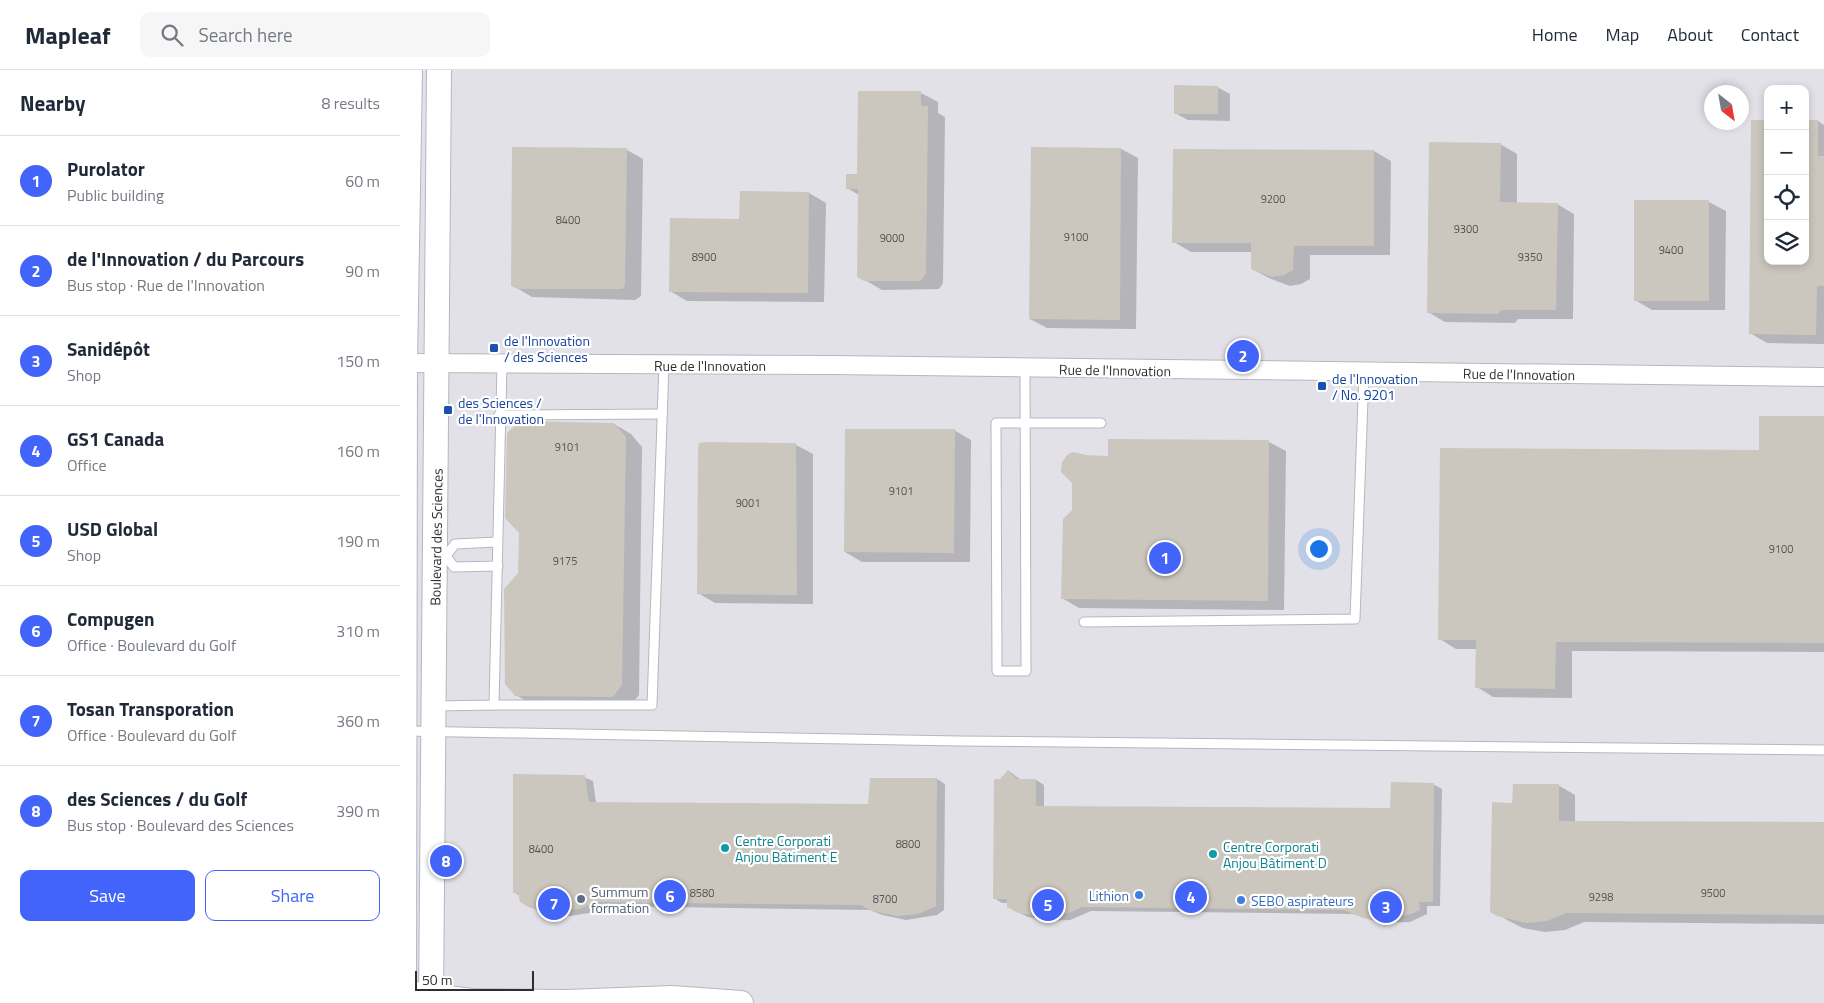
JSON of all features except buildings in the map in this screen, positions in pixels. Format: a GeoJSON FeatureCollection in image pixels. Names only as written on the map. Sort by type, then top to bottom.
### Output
{"type":"FeatureCollection","features":[{"type":"Feature","properties":{"kind":"street"},"geometry":{"type":"LineString","coordinates":[[410,70],[402,363],[403,996],[472,1001],[567,1002],[672,998],[742,1003]]}},
{"type":"Feature","properties":{"kind":"street","name":"Boulevard des Sciences"},"geometry":{"type":"LineString","coordinates":[[431,999],[434,706],[441,555],[438,363],[439,70]]}},
{"type":"Feature","properties":{"kind":"street","name":"Rue de l'Innovation"},"geometry":{"type":"LineString","coordinates":[[402,363],[664,364],[1824,377]]}},
{"type":"Feature","properties":{"kind":"lane"},"geometry":{"type":"LineString","coordinates":[[494,705],[498,566],[499,415],[502,364]]}},
{"type":"Feature","properties":{"kind":"lane"},"geometry":{"type":"LineString","coordinates":[[434,706],[652,705],[664,364]]}},
{"type":"Feature","properties":{"kind":"lane"},"geometry":{"type":"LineString","coordinates":[[1025,369],[1025,424],[1026,671],[998,671],[996,423],[1025,424],[1101,423]]}},
{"type":"Feature","properties":{"kind":"lane"},"geometry":{"type":"LineString","coordinates":[[1084,622],[1355,619],[1364,372]]}},
{"type":"Feature","properties":{"kind":"lane"},"geometry":{"type":"LineString","coordinates":[[499,415],[662,414]]}},
{"type":"Feature","properties":{"kind":"lane"},"geometry":{"type":"LineString","coordinates":[[497,542],[455,544],[441,555],[454,567],[498,566]]}},
{"type":"Feature","properties":{"kind":"lane"},"geometry":{"type":"LineString","coordinates":[[404,731],[949,741],[1824,750]]}},
{"type":"Feature","properties":{"kind":"shaded area"},"geometry":{"type":"Polygon","coordinates":[[[400,70],[1824,70],[1824,1003],[400,1003],[400,70]]]}},
{"type":"Feature","properties":{"kind":"place","name":"de l'Innovation / des Sciences"},"geometry":{"type":"Point","coordinates":[494,348]}},
{"type":"Feature","properties":{"kind":"place","name":"de l'Innovation / du Parcours"},"geometry":{"type":"Point","coordinates":[1243,356]}},
{"type":"Feature","properties":{"kind":"place","name":"de l'Innovation / No. 9201"},"geometry":{"type":"Point","coordinates":[1322,386]}},
{"type":"Feature","properties":{"kind":"place","name":"des Sciences / de l'Innovation"},"geometry":{"type":"Point","coordinates":[448,410]}},
{"type":"Feature","properties":{"kind":"place","name":"Purolator"},"geometry":{"type":"Point","coordinates":[1165,558]}},
{"type":"Feature","properties":{"kind":"place","name":"Centre Corporati Anjou Bâtiment E"},"geometry":{"type":"Point","coordinates":[725,848]}},
{"type":"Feature","properties":{"kind":"place","name":"Centre Corporati Anjou Bâtiment D"},"geometry":{"type":"Point","coordinates":[1213,854]}},
{"type":"Feature","properties":{"kind":"place","name":"des Sciences / du Golf"},"geometry":{"type":"Point","coordinates":[446,861]}},
{"type":"Feature","properties":{"kind":"place","name":"Lithion"},"geometry":{"type":"Point","coordinates":[1139,895]}},
{"type":"Feature","properties":{"kind":"place","name":"Compugen"},"geometry":{"type":"Point","coordinates":[670,896]}},
{"type":"Feature","properties":{"kind":"place","name":"GS1 Canada"},"geometry":{"type":"Point","coordinates":[1191,897]}},
{"type":"Feature","properties":{"kind":"place","name":"Summum formation"},"geometry":{"type":"Point","coordinates":[581,899]}},
{"type":"Feature","properties":{"kind":"place","name":"SEBO aspirateurs"},"geometry":{"type":"Point","coordinates":[1241,900]}},
{"type":"Feature","properties":{"kind":"place","name":"Tosan Transporation"},"geometry":{"type":"Point","coordinates":[554,904]}},
{"type":"Feature","properties":{"kind":"place","name":"USD Global"},"geometry":{"type":"Point","coordinates":[1048,905]}},
{"type":"Feature","properties":{"kind":"place","name":"Sanidépôt"},"geometry":{"type":"Point","coordinates":[1386,907]}}]}
